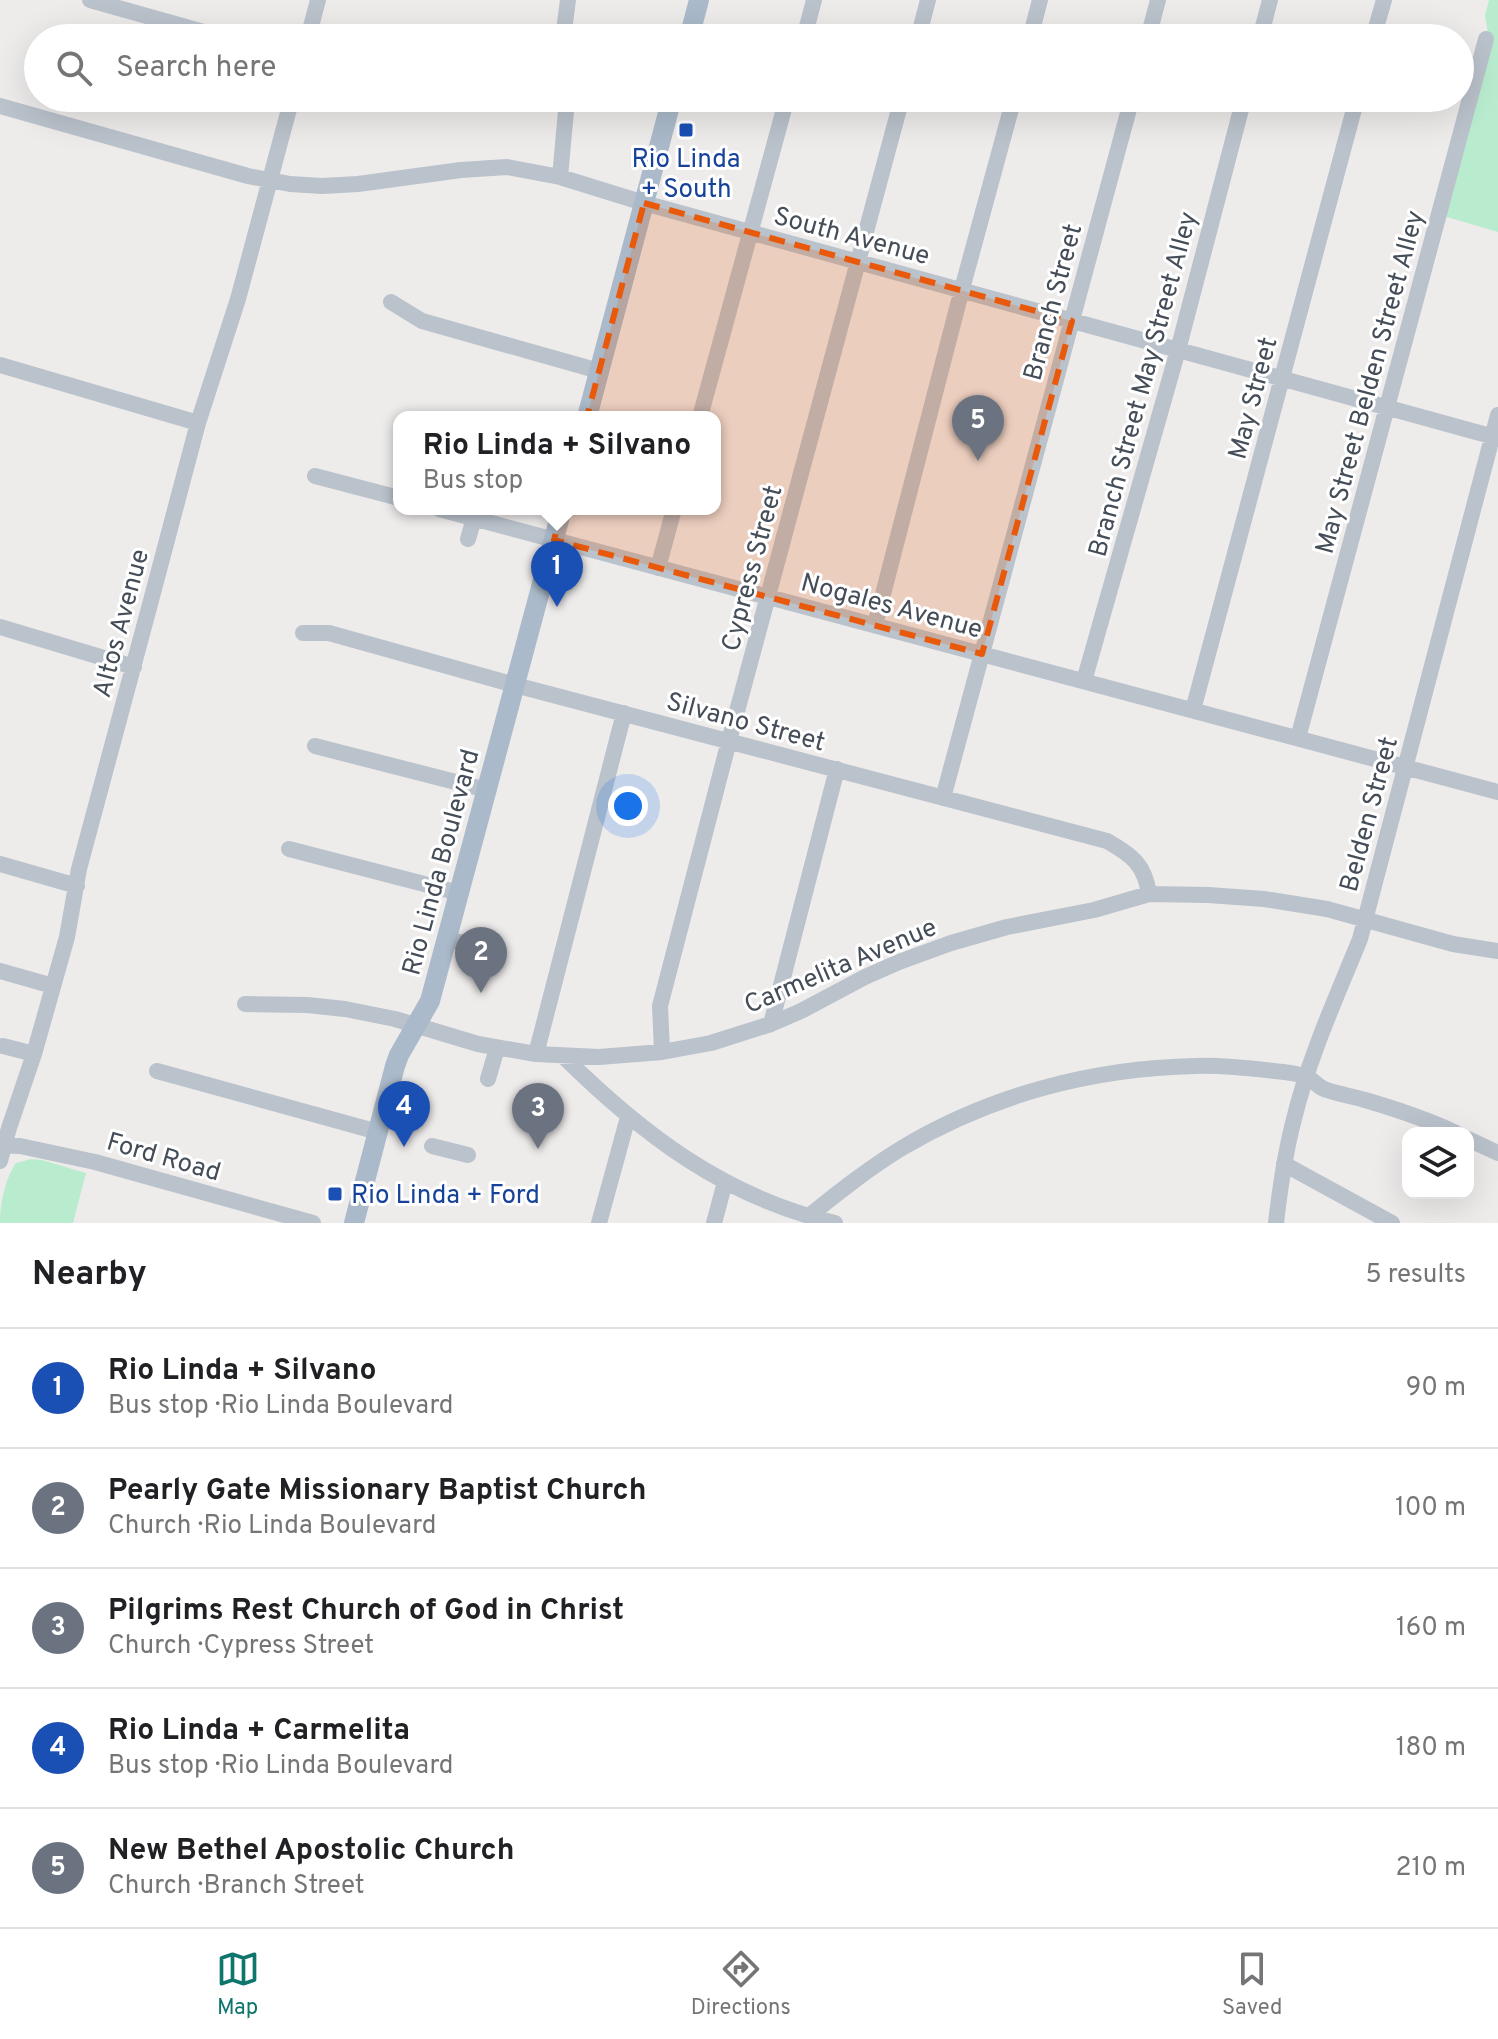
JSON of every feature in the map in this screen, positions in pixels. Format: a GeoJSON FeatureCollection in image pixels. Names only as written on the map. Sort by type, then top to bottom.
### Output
{"type":"FeatureCollection","features":[{"type":"Feature","properties":{"kind":"main road"},"geometry":{"type":"LineString","coordinates":[[693,24],[699,0]]}},
{"type":"Feature","properties":{"kind":"main road"},"geometry":{"type":"LineString","coordinates":[[589,411],[668,112]]}},
{"type":"Feature","properties":{"kind":"main road","name":"Rio Linda Boulevard"},"geometry":{"type":"LineString","coordinates":[[354,1223],[399,1055],[430,1001],[457,941],[459,893],[560,515]]}},
{"type":"Feature","properties":{"kind":"street"},"geometry":{"type":"LineString","coordinates":[[90,0],[175,24]]}},
{"type":"Feature","properties":{"kind":"street"},"geometry":{"type":"LineString","coordinates":[[312,24],[318,0]]}},
{"type":"Feature","properties":{"kind":"street"},"geometry":{"type":"LineString","coordinates":[[565,24],[568,0]]}},
{"type":"Feature","properties":{"kind":"street"},"geometry":{"type":"LineString","coordinates":[[808,24],[814,0]]}},
{"type":"Feature","properties":{"kind":"street"},"geometry":{"type":"LineString","coordinates":[[922,24],[928,0]]}},
{"type":"Feature","properties":{"kind":"street"},"geometry":{"type":"LineString","coordinates":[[1034,24],[1040,0]]}},
{"type":"Feature","properties":{"kind":"street"},"geometry":{"type":"LineString","coordinates":[[1152,24],[1158,0]]}},
{"type":"Feature","properties":{"kind":"street"},"geometry":{"type":"LineString","coordinates":[[1264,24],[1270,0]]}},
{"type":"Feature","properties":{"kind":"street"},"geometry":{"type":"LineString","coordinates":[[1377,24],[1384,0]]}},
{"type":"Feature","properties":{"kind":"street","name":"May Street Belden Street Alley"},"geometry":{"type":"LineString","coordinates":[[1474,84],[1486,39]]}},
{"type":"Feature","properties":{"kind":"street","name":"South Avenue"},"geometry":{"type":"LineString","coordinates":[[0,106],[290,184],[358,184],[507,167],[560,177],[644,203],[1495,438]]}},
{"type":"Feature","properties":{"kind":"street","name":"Altos Avenue"},"geometry":{"type":"LineString","coordinates":[[1,1150],[34,1054],[67,937],[79,869],[198,423],[238,299],[288,112]]}},
{"type":"Feature","properties":{"kind":"street"},"geometry":{"type":"LineString","coordinates":[[560,177],[566,112]]}},
{"type":"Feature","properties":{"kind":"street"},"geometry":{"type":"LineString","coordinates":[[702,411],[783,112]]}},
{"type":"Feature","properties":{"kind":"street","name":"Cypress Street"},"geometry":{"type":"LineString","coordinates":[[662,1052],[660,1006],[898,112]]}},
{"type":"Feature","properties":{"kind":"street"},"geometry":{"type":"LineString","coordinates":[[875,625],[1010,112]]}},
{"type":"Feature","properties":{"kind":"street","name":"Branch Street"},"geometry":{"type":"LineString","coordinates":[[943,798],[1128,112]]}},
{"type":"Feature","properties":{"kind":"street","name":"Branch Street May Street Alley"},"geometry":{"type":"LineString","coordinates":[[1084,681],[1178,350],[1240,112]]}},
{"type":"Feature","properties":{"kind":"street","name":"May Street"},"geometry":{"type":"LineString","coordinates":[[1193,710],[1353,112]]}},
{"type":"Feature","properties":{"kind":"street","name":"May Street Belden Street Alley"},"geometry":{"type":"LineString","coordinates":[[1298,738],[1466,112]]}},
{"type":"Feature","properties":{"kind":"street"},"geometry":{"type":"LineString","coordinates":[[391,302],[422,321],[599,371]]}},
{"type":"Feature","properties":{"kind":"street"},"geometry":{"type":"LineString","coordinates":[[0,365],[198,423]]}},
{"type":"Feature","properties":{"kind":"street","name":"Belden Street"},"geometry":{"type":"LineString","coordinates":[[1276,1223],[1294,1118],[1360,939],[1495,438],[1498,415]]}},
{"type":"Feature","properties":{"kind":"street"},"geometry":{"type":"LineString","coordinates":[[315,476],[393,496]]}},
{"type":"Feature","properties":{"kind":"street","name":"Nogales Avenue"},"geometry":{"type":"LineString","coordinates":[[462,515],[1498,792]]}},
{"type":"Feature","properties":{"kind":"street"},"geometry":{"type":"LineString","coordinates":[[658,568],[672,515]]}},
{"type":"Feature","properties":{"kind":"street"},"geometry":{"type":"LineString","coordinates":[[468,539],[474,518]]}},
{"type":"Feature","properties":{"kind":"street"},"geometry":{"type":"LineString","coordinates":[[0,627],[134,667]]}},
{"type":"Feature","properties":{"kind":"street","name":"Silvano Street"},"geometry":{"type":"LineString","coordinates":[[303,633],[329,633],[1107,841],[1136,860],[1147,877],[1149,894]]}},
{"type":"Feature","properties":{"kind":"street"},"geometry":{"type":"LineString","coordinates":[[536,1054],[624,713]]}},
{"type":"Feature","properties":{"kind":"street"},"geometry":{"type":"LineString","coordinates":[[315,746],[487,790]]}},
{"type":"Feature","properties":{"kind":"street"},"geometry":{"type":"LineString","coordinates":[[771,1024],[837,769]]}},
{"type":"Feature","properties":{"kind":"street"},"geometry":{"type":"LineString","coordinates":[[289,849],[459,893]]}},
{"type":"Feature","properties":{"kind":"street"},"geometry":{"type":"LineString","coordinates":[[0,864],[77,886]]}},
{"type":"Feature","properties":{"kind":"street","name":"Carmelita Avenue"},"geometry":{"type":"LineString","coordinates":[[245,1004],[307,1005],[370,1013],[444,1036],[536,1054],[599,1057],[662,1052],[711,1043],[771,1024],[865,977],[951,943],[1149,894],[1264,899],[1327,909],[1453,944],[1498,951]]}},
{"type":"Feature","properties":{"kind":"street"},"geometry":{"type":"LineString","coordinates":[[0,971],[53,986]]}},
{"type":"Feature","properties":{"kind":"street"},"geometry":{"type":"LineString","coordinates":[[3,1046],[34,1054]]}},
{"type":"Feature","properties":{"kind":"street"},"geometry":{"type":"LineString","coordinates":[[488,1079],[497,1048]]}},
{"type":"Feature","properties":{"kind":"street"},"geometry":{"type":"LineString","coordinates":[[563,1056],[604,1097],[686,1159],[760,1198],[831,1223]]}},
{"type":"Feature","properties":{"kind":"street"},"geometry":{"type":"LineString","coordinates":[[809,1216],[867,1171],[935,1129],[972,1112],[1087,1076],[1167,1066],[1247,1068],[1307,1076],[1322,1088],[1404,1112],[1441,1127]]}},
{"type":"Feature","properties":{"kind":"street"},"geometry":{"type":"LineString","coordinates":[[157,1071],[378,1132]]}},
{"type":"Feature","properties":{"kind":"street"},"geometry":{"type":"LineString","coordinates":[[599,1223],[628,1117]]}},
{"type":"Feature","properties":{"kind":"street"},"geometry":{"type":"LineString","coordinates":[[1474,1142],[1498,1153]]}},
{"type":"Feature","properties":{"kind":"street","name":"Ford Road"},"geometry":{"type":"LineString","coordinates":[[1,1150],[20,1146],[95,1162],[313,1223]]}},
{"type":"Feature","properties":{"kind":"street"},"geometry":{"type":"LineString","coordinates":[[432,1146],[468,1155]]}},
{"type":"Feature","properties":{"kind":"street"},"geometry":{"type":"LineString","coordinates":[[1284,1164],[1392,1223]]}},
{"type":"Feature","properties":{"kind":"street"},"geometry":{"type":"LineString","coordinates":[[714,1223],[725,1182]]}},
{"type":"Feature","properties":{"kind":"highlighted area"},"geometry":{"type":"Polygon","coordinates":[[[644,203],[1072,321],[982,654],[554,540],[644,203]]]}},
{"type":"Feature","properties":{"kind":"green space"},"geometry":{"type":"Polygon","coordinates":[[[1489,0],[1498,0],[1498,232],[1440,215],[1469,112],[1474,112],[1474,94],[1489,40],[1485,15],[1489,0]]]}},
{"type":"Feature","properties":{"kind":"green space"},"geometry":{"type":"Polygon","coordinates":[[[31,1159],[86,1173],[73,1223],[0,1223],[4,1192],[12,1169],[16,1163],[31,1159]]]}},
{"type":"Feature","properties":{"kind":"place","name":"Rio Linda + South"},"geometry":{"type":"Point","coordinates":[686,130]}},
{"type":"Feature","properties":{"kind":"place","name":"New Bethel Apostolic Church"},"geometry":{"type":"Point","coordinates":[978,461]}},
{"type":"Feature","properties":{"kind":"place","name":"Rio Linda + Silvano"},"geometry":{"type":"Point","coordinates":[557,607]}},
{"type":"Feature","properties":{"kind":"place","name":"Pearly Gate Missionary Baptist Church"},"geometry":{"type":"Point","coordinates":[481,993]}},
{"type":"Feature","properties":{"kind":"place","name":"Rio Linda + Carmelita"},"geometry":{"type":"Point","coordinates":[404,1147]}},
{"type":"Feature","properties":{"kind":"place","name":"Pilgrims Rest Church of God in Christ"},"geometry":{"type":"Point","coordinates":[538,1149]}},
{"type":"Feature","properties":{"kind":"place","name":"Rio Linda + Ford"},"geometry":{"type":"Point","coordinates":[335,1194]}}]}
